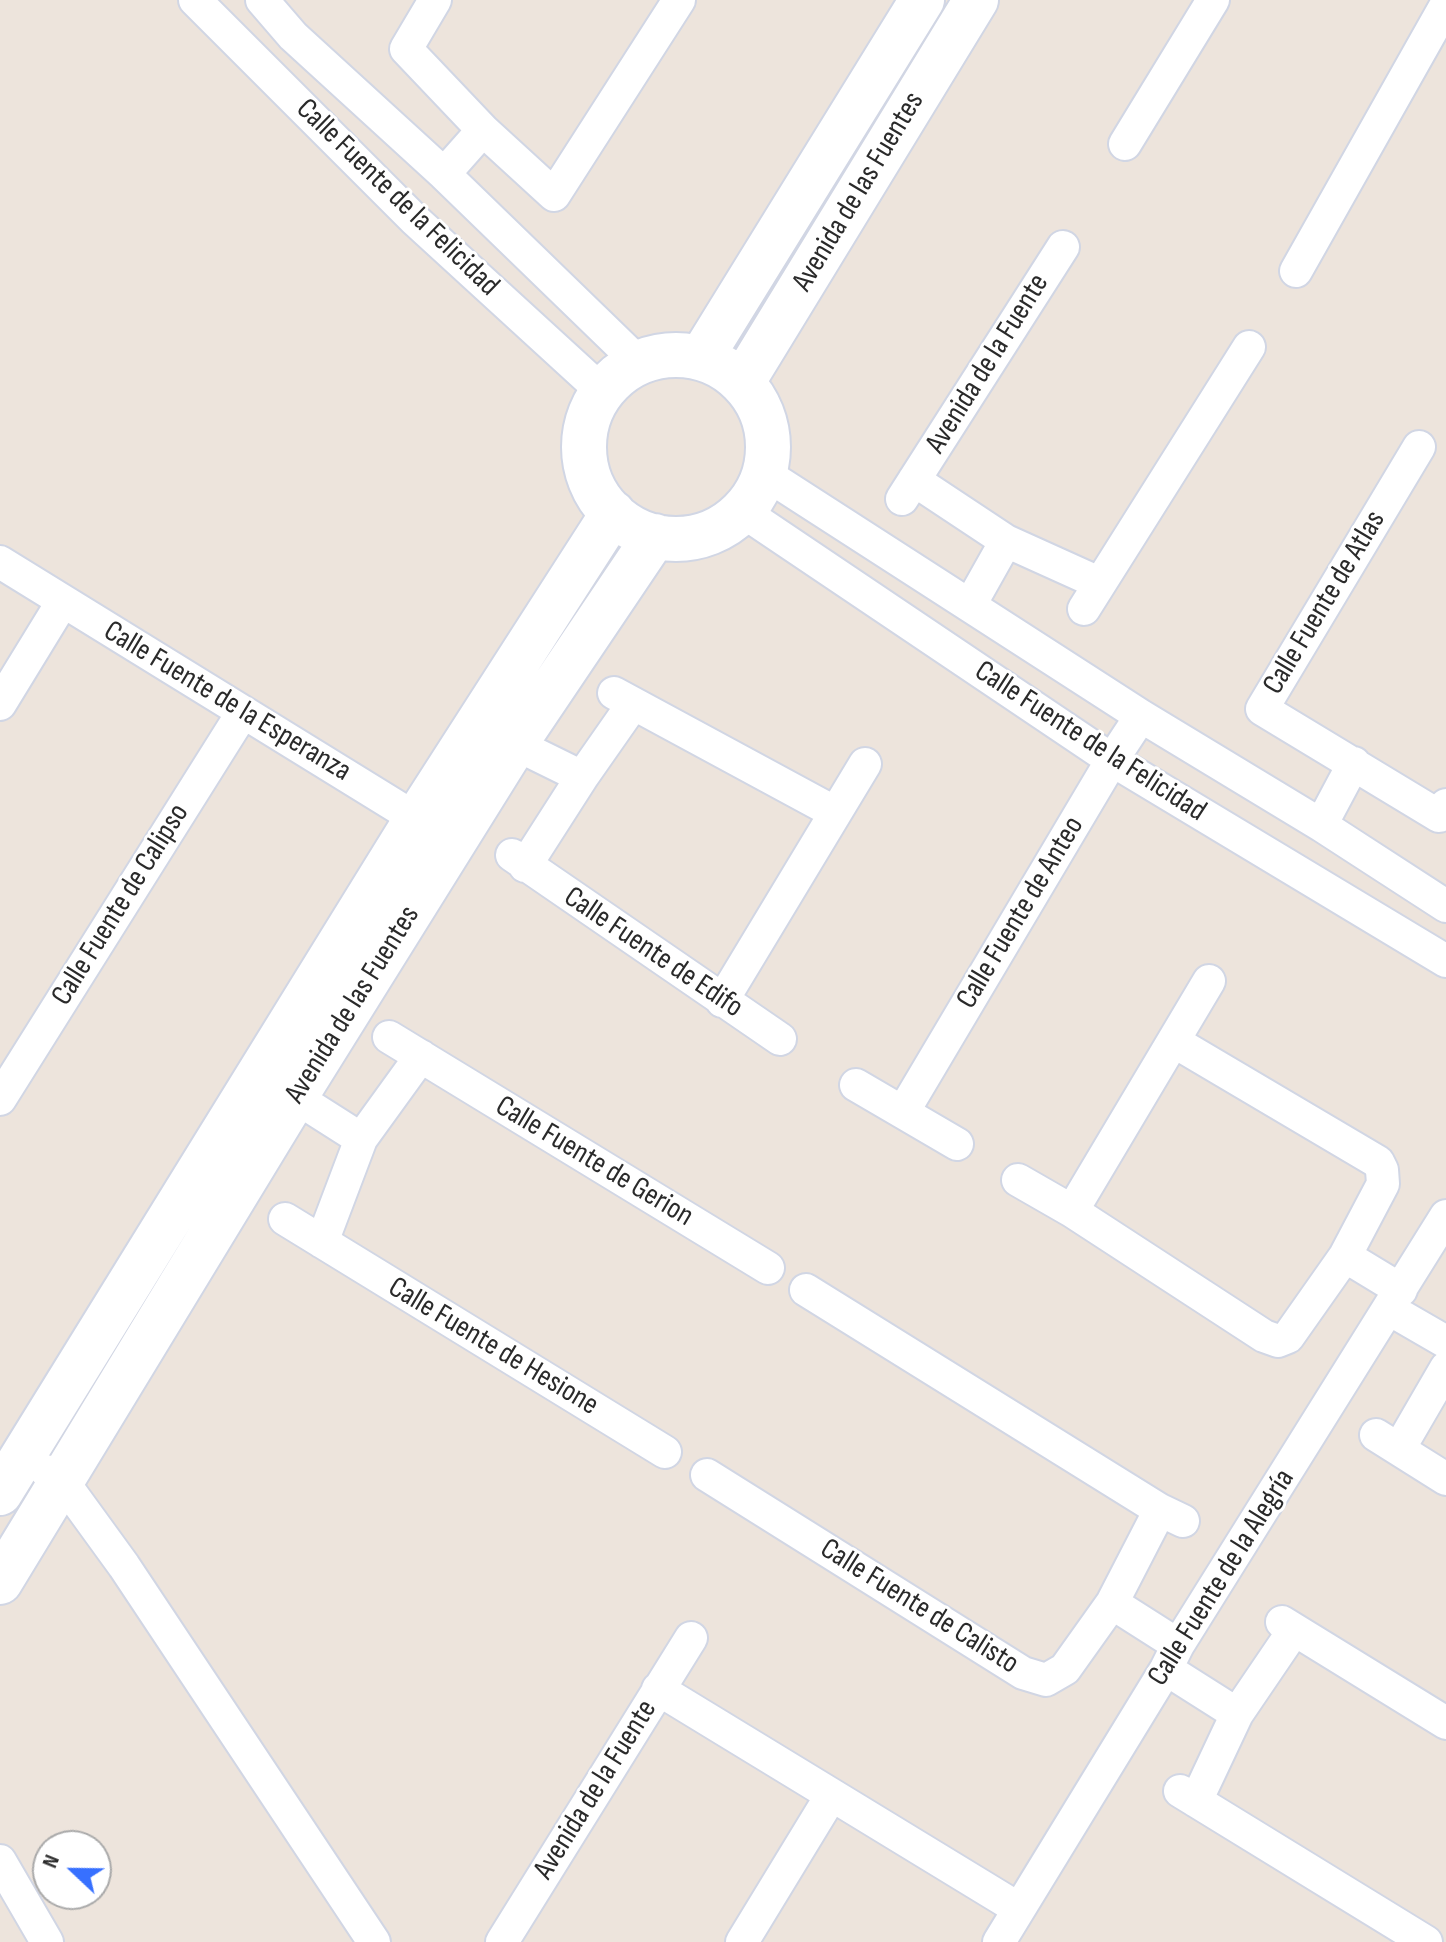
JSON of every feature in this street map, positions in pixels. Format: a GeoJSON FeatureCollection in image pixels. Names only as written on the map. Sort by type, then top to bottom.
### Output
{"type":"FeatureCollection","features":[{"type":"Feature","properties":{"kind":"street","name":"Calle Fuente de la Felicidad"},"geometry":{"type":"LineString","coordinates":[[195,0],[415,220],[603,392]]}},
{"type":"Feature","properties":{"kind":"street","name":"Calle Fuente de la Felicidad"},"geometry":{"type":"LineString","coordinates":[[262,0],[293,36],[444,174],[639,363]]}},
{"type":"Feature","properties":{"kind":"street"},"geometry":{"type":"LineString","coordinates":[[435,0],[406,49],[483,130],[554,195],[676,5]]}},
{"type":"Feature","properties":{"kind":"street","name":"Avenida de las Fuentes"},"geometry":{"type":"LineString","coordinates":[[701,358],[922,0]]}},
{"type":"Feature","properties":{"kind":"street","name":"Avenida de las Fuentes"},"geometry":{"type":"LineString","coordinates":[[742,383],[976,0]]}},
{"type":"Feature","properties":{"kind":"street"},"geometry":{"type":"LineString","coordinates":[[1125,144],[1213,0]]}},
{"type":"Feature","properties":{"kind":"street"},"geometry":{"type":"LineString","coordinates":[[1296,271],[1446,6],[1435,0]]}},
{"type":"Feature","properties":{"kind":"street"},"geometry":{"type":"LineString","coordinates":[[265,68],[293,36]]}},
{"type":"Feature","properties":{"kind":"street"},"geometry":{"type":"LineString","coordinates":[[444,174],[483,130]]}},
{"type":"Feature","properties":{"kind":"street","name":"Avenida de la Fuente"},"geometry":{"type":"LineString","coordinates":[[1063,247],[908,490],[1006,541],[1092,596],[1249,347]]}},
{"type":"Feature","properties":{"kind":"street"},"geometry":{"type":"LineString","coordinates":[[672,354],[701,358],[716,363],[742,383],[760,410],[767,431],[768,452],[764,473],[742,511],[724,525],[704,534],[683,538],[655,536],[640,531],[613,513],[593,486],[586,464],[584,442],[588,421],[611,382],[639,363],[672,354]]}},
{"type":"Feature","properties":{"kind":"street","name":"Calle Fuente de Atlas"},"geometry":{"type":"LineString","coordinates":[[1354,763],[1262,709],[1419,447]]}},
{"type":"Feature","properties":{"kind":"street","name":"Calle Fuente de la Felicidad"},"geometry":{"type":"LineString","coordinates":[[764,473],[1141,716],[1321,825],[1446,906]]}},
{"type":"Feature","properties":{"kind":"street","name":"Calle Fuente de la Felicidad"},"geometry":{"type":"LineString","coordinates":[[742,511],[1112,760],[1446,961]]}},
{"type":"Feature","properties":{"kind":"street","name":"Avenida de las Fuentes"},"geometry":{"type":"LineString","coordinates":[[0,1493],[417,818],[613,513]]}},
{"type":"Feature","properties":{"kind":"street","name":"Avenida de las Fuentes"},"geometry":{"type":"LineString","coordinates":[[0,1582],[295,1097],[515,744],[655,536]]}},
{"type":"Feature","properties":{"kind":"street"},"geometry":{"type":"LineString","coordinates":[[970,605],[1006,541]]}},
{"type":"Feature","properties":{"kind":"street","name":"Calle Fuente de la Esperanza"},"geometry":{"type":"LineString","coordinates":[[0,562],[454,842]]}},
{"type":"Feature","properties":{"kind":"street"},"geometry":{"type":"LineString","coordinates":[[0,704],[63,601]]}},
{"type":"Feature","properties":{"kind":"street","name":"Calle Fuente de Edifo"},"geometry":{"type":"LineString","coordinates":[[780,1039],[518,860],[582,777],[623,698],[834,812]]}},
{"type":"Feature","properties":{"kind":"street","name":"Calle Fuente de Calipso"},"geometry":{"type":"LineString","coordinates":[[0,1099],[243,712]]}},
{"type":"Feature","properties":{"kind":"street","name":"Calle Fuente de Anteo"},"geometry":{"type":"LineString","coordinates":[[903,1112],[1141,716]]}},
{"type":"Feature","properties":{"kind":"street"},"geometry":{"type":"LineString","coordinates":[[515,744],[582,777]]}},
{"type":"Feature","properties":{"kind":"street"},"geometry":{"type":"LineString","coordinates":[[1321,825],[1354,763],[1439,816],[1446,805]]}},
{"type":"Feature","properties":{"kind":"street"},"geometry":{"type":"LineString","coordinates":[[722,1001],[865,764]]}},
{"type":"Feature","properties":{"kind":"street"},"geometry":{"type":"LineString","coordinates":[[1072,1211],[1209,981]]}},
{"type":"Feature","properties":{"kind":"street","name":"Calle Fuente de Gerion"},"geometry":{"type":"LineString","coordinates":[[389,1037],[768,1268]]}},
{"type":"Feature","properties":{"kind":"street"},"geometry":{"type":"LineString","coordinates":[[1018,1180],[1072,1211],[1264,1336],[1278,1341],[1288,1337],[1345,1256],[1383,1184],[1382,1170],[1378,1162],[1175,1042]]}},
{"type":"Feature","properties":{"kind":"street"},"geometry":{"type":"LineString","coordinates":[[322,1242],[361,1139],[421,1056]]}},
{"type":"Feature","properties":{"kind":"street"},"geometry":{"type":"LineString","coordinates":[[856,1085],[957,1144]]}},
{"type":"Feature","properties":{"kind":"street"},"geometry":{"type":"LineString","coordinates":[[295,1097],[361,1139]]}},
{"type":"Feature","properties":{"kind":"street","name":"Calle Fuente de la Alegría"},"geometry":{"type":"LineString","coordinates":[[999,1942],[1446,1216]]}},
{"type":"Feature","properties":{"kind":"street","name":"Calle Fuente de Hesione"},"geometry":{"type":"LineString","coordinates":[[285,1219],[665,1452]]}},
{"type":"Feature","properties":{"kind":"street"},"geometry":{"type":"LineString","coordinates":[[1345,1256],[1446,1342]]}},
{"type":"Feature","properties":{"kind":"street","name":"Calle Fuente de Calisto"},"geometry":{"type":"LineString","coordinates":[[707,1475],[1023,1673],[1046,1680],[1065,1669],[1172,1516],[806,1290]]}},
{"type":"Feature","properties":{"kind":"street"},"geometry":{"type":"LineString","coordinates":[[1446,1368],[1388,1442],[1446,1479]]}},
{"type":"Feature","properties":{"kind":"street"},"geometry":{"type":"LineString","coordinates":[[24,1456],[63,1482],[124,1566],[374,1942]]}},
{"type":"Feature","properties":{"kind":"street"},"geometry":{"type":"LineString","coordinates":[[1112,1603],[1237,1714]]}},
{"type":"Feature","properties":{"kind":"street"},"geometry":{"type":"LineString","coordinates":[[1426,1942],[1188,1796],[1288,1626],[1446,1723]]}},
{"type":"Feature","properties":{"kind":"street","name":"Avenida de la Fuente"},"geometry":{"type":"LineString","coordinates":[[502,1942],[691,1638]]}},
{"type":"Feature","properties":{"kind":"street"},"geometry":{"type":"LineString","coordinates":[[658,1689],[1019,1909]]}},
{"type":"Feature","properties":{"kind":"street"},"geometry":{"type":"LineString","coordinates":[[742,1942],[831,1796]]}},
{"type":"Feature","properties":{"kind":"street"},"geometry":{"type":"LineString","coordinates":[[0,1861],[47,1942]]}}]}
